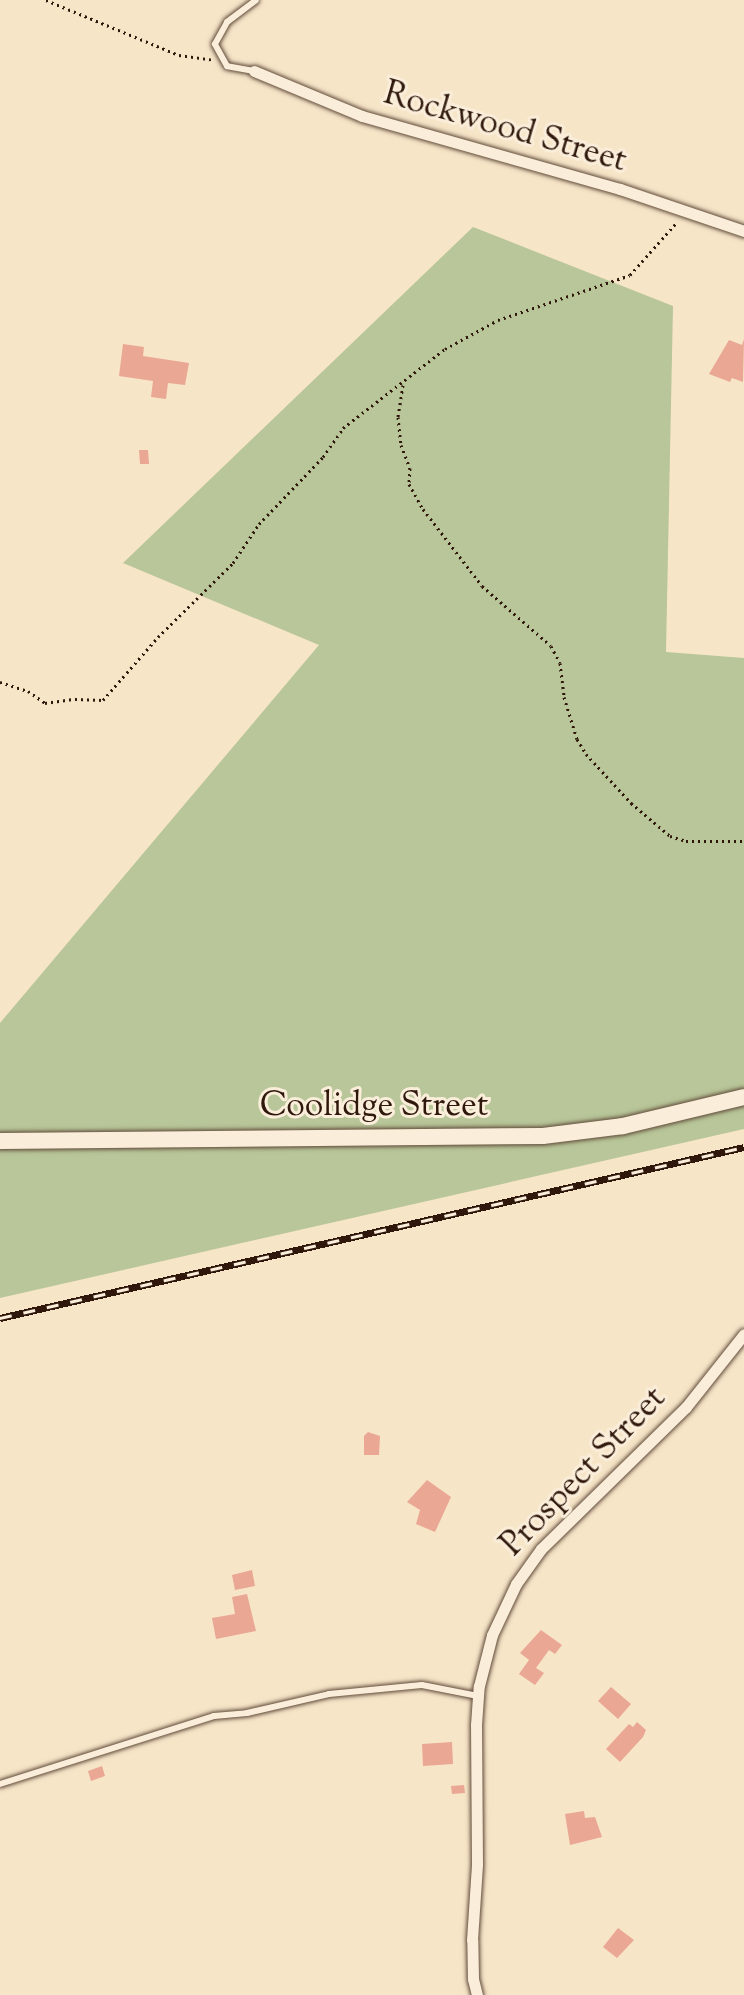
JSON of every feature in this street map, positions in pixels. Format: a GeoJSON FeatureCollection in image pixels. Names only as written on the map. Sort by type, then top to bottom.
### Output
{"type":"FeatureCollection","features":[{"type":"Feature","properties":{"kind":"main road","name":"Coolidge Street"},"geometry":{"type":"LineString","coordinates":[[0,1141],[543,1136],[615,1128],[744,1097]]}},
{"type":"Feature","properties":{"kind":"street","name":"Rockwood Street"},"geometry":{"type":"LineString","coordinates":[[254,71],[362,116],[620,189],[744,231]]}},
{"type":"Feature","properties":{"kind":"street","name":"Prospect Street"},"geometry":{"type":"LineString","coordinates":[[477,1995],[473,1979],[472,1940],[477,1864],[479,1696],[492,1635],[516,1584],[541,1549],[686,1407],[744,1334]]}},
{"type":"Feature","properties":{"kind":"lane"},"geometry":{"type":"LineString","coordinates":[[254,71],[238,69],[221,61],[215,44],[227,22],[256,0]]}},
{"type":"Feature","properties":{"kind":"lane"},"geometry":{"type":"LineString","coordinates":[[0,1784],[214,1716],[247,1713],[329,1694],[422,1685],[479,1696]]}},
{"type":"Feature","properties":{"kind":"path"},"geometry":{"type":"LineString","coordinates":[[46,0],[179,55],[221,61]]}},
{"type":"Feature","properties":{"kind":"path"},"geometry":{"type":"LineString","coordinates":[[0,682],[28,691],[45,703],[103,700],[158,637],[233,563],[259,524],[323,457],[343,428],[403,385],[445,349],[498,320],[630,275],[684,212]]}},
{"type":"Feature","properties":{"kind":"path"},"geometry":{"type":"LineString","coordinates":[[403,385],[398,417],[401,445],[410,468],[409,484],[423,509],[482,586],[551,646],[560,663],[564,697],[577,739],[586,754],[631,803],[670,836],[686,841],[744,841]]}},
{"type":"Feature","properties":{"kind":"green space"},"geometry":{"type":"Polygon","coordinates":[[[473,227],[673,306],[666,652],[744,658],[744,1129],[0,1298],[0,1023],[319,645],[123,563],[473,227]]]}},
{"type":"Feature","properties":{"kind":"building"},"geometry":{"type":"Polygon","coordinates":[[[744,339],[743,382],[732,378],[730,382],[709,374],[729,340],[742,345],[744,339]]]}},
{"type":"Feature","properties":{"kind":"building"},"geometry":{"type":"Polygon","coordinates":[[[123,344],[144,347],[143,356],[189,363],[185,385],[168,383],[166,399],[151,397],[153,381],[119,376],[123,344]]]}},
{"type":"Feature","properties":{"kind":"building"},"geometry":{"type":"Polygon","coordinates":[[[139,450],[148,450],[149,464],[140,464],[139,450]]]}},
{"type":"Feature","properties":{"kind":"building"},"geometry":{"type":"Polygon","coordinates":[[[368,1432],[380,1436],[379,1455],[364,1455],[364,1436],[368,1432]]]}},
{"type":"Feature","properties":{"kind":"building"},"geometry":{"type":"Polygon","coordinates":[[[427,1480],[451,1497],[435,1532],[416,1524],[420,1510],[407,1502],[427,1480]]]}},
{"type":"Feature","properties":{"kind":"building"},"geometry":{"type":"Polygon","coordinates":[[[252,1570],[255,1586],[235,1590],[232,1575],[252,1570]]]}},
{"type":"Feature","properties":{"kind":"building"},"geometry":{"type":"Polygon","coordinates":[[[247,1594],[256,1631],[216,1639],[212,1618],[235,1614],[232,1597],[247,1594]]]}},
{"type":"Feature","properties":{"kind":"building"},"geometry":{"type":"Polygon","coordinates":[[[541,1630],[562,1645],[555,1654],[549,1650],[536,1668],[544,1673],[535,1685],[519,1674],[529,1660],[520,1653],[541,1630]]]}},
{"type":"Feature","properties":{"kind":"building"},"geometry":{"type":"Polygon","coordinates":[[[611,1687],[631,1704],[618,1719],[598,1701],[611,1687]]]}},
{"type":"Feature","properties":{"kind":"building"},"geometry":{"type":"Polygon","coordinates":[[[637,1722],[646,1730],[620,1762],[606,1749],[629,1724],[633,1727],[637,1722]]]}},
{"type":"Feature","properties":{"kind":"building"},"geometry":{"type":"Polygon","coordinates":[[[452,1742],[453,1764],[423,1766],[422,1744],[452,1742]]]}},
{"type":"Feature","properties":{"kind":"building"},"geometry":{"type":"Polygon","coordinates":[[[102,1766],[105,1776],[91,1781],[88,1771],[102,1766]]]}},
{"type":"Feature","properties":{"kind":"building"},"geometry":{"type":"Polygon","coordinates":[[[464,1785],[465,1793],[452,1794],[451,1786],[464,1785]]]}},
{"type":"Feature","properties":{"kind":"building"},"geometry":{"type":"Polygon","coordinates":[[[584,1811],[585,1818],[595,1817],[602,1837],[570,1845],[565,1814],[584,1811]]]}},
{"type":"Feature","properties":{"kind":"building"},"geometry":{"type":"Polygon","coordinates":[[[618,1928],[634,1940],[617,1958],[603,1947],[618,1928]]]}},
{"type":"Feature","properties":{"kind":"railway"},"geometry":{"type":"LineString","coordinates":[[0,1318],[744,1147]]}}]}
